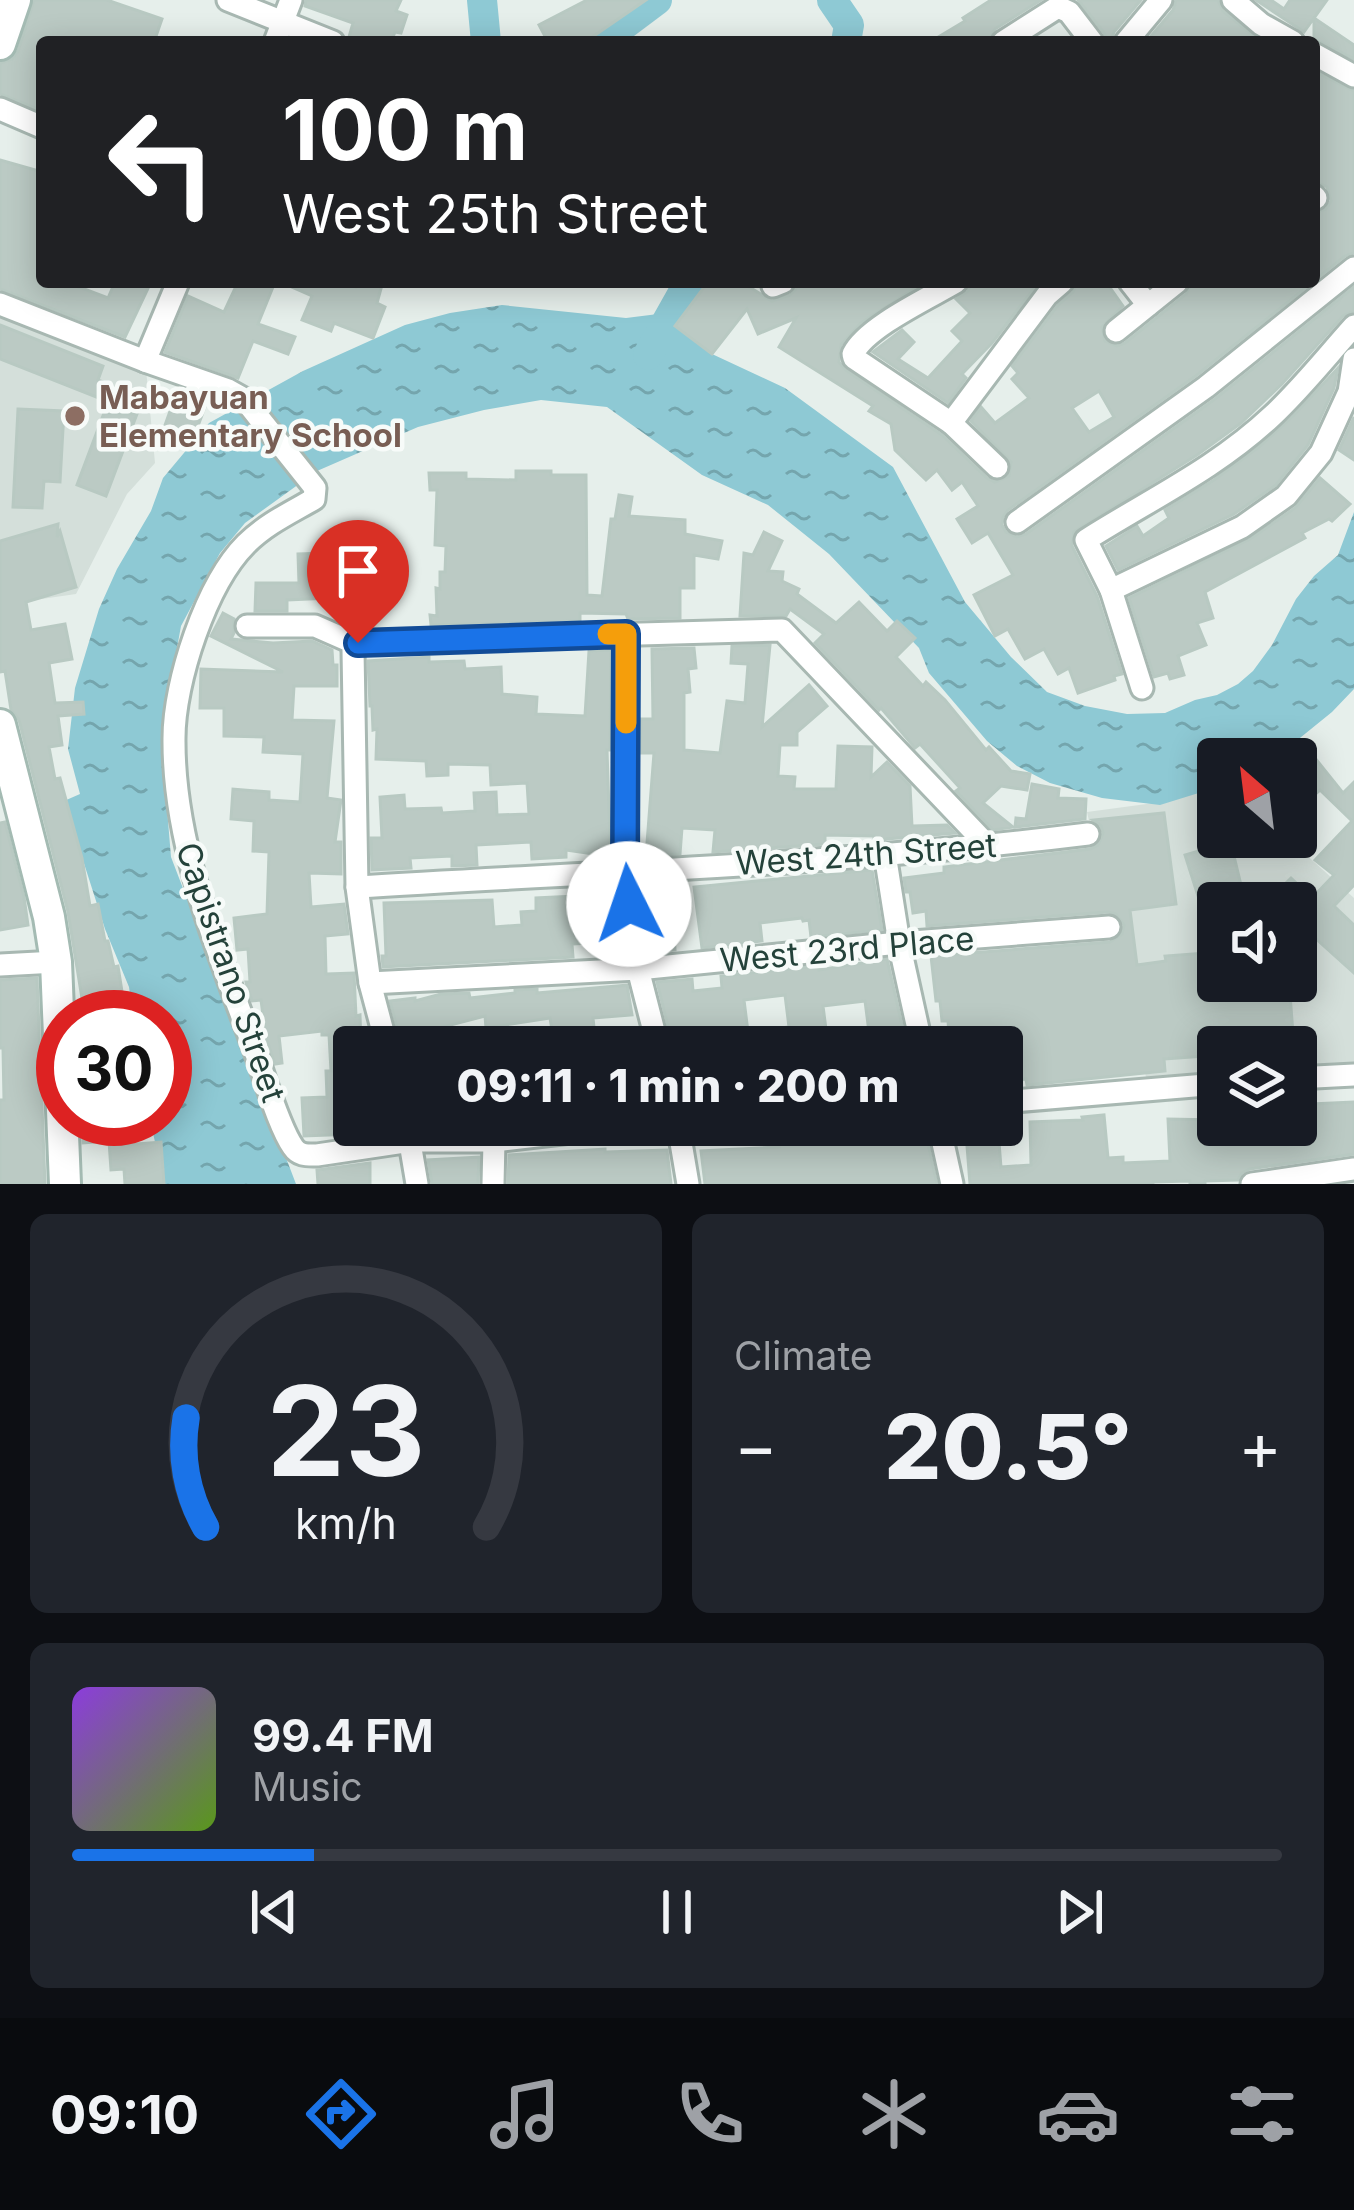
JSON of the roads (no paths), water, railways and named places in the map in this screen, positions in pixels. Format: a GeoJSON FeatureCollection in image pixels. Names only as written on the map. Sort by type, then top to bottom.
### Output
{"type":"FeatureCollection","features":[{"type":"Feature","properties":{"kind":"main road"},"geometry":{"type":"LineString","coordinates":[[0,44],[15,0]]}},
{"type":"Feature","properties":{"kind":"main road"},"geometry":{"type":"LineString","coordinates":[[0,725],[56,962],[65,1184]]}},
{"type":"Feature","properties":{"kind":"street"},"geometry":{"type":"LineString","coordinates":[[228,0],[319,36]]}},
{"type":"Feature","properties":{"kind":"street"},"geometry":{"type":"LineString","coordinates":[[1131,36],[1161,0]]}},
{"type":"Feature","properties":{"kind":"street"},"geometry":{"type":"LineString","coordinates":[[1012,36],[1058,7],[1069,12],[1087,36]]}},
{"type":"Feature","properties":{"kind":"street"},"geometry":{"type":"LineString","coordinates":[[1250,9],[1285,36]]}},
{"type":"Feature","properties":{"kind":"street"},"geometry":{"type":"LineString","coordinates":[[1320,56],[1354,76]]}},
{"type":"Feature","properties":{"kind":"street"},"geometry":{"type":"LineString","coordinates":[[0,110],[36,125]]}},
{"type":"Feature","properties":{"kind":"street"},"geometry":{"type":"LineString","coordinates":[[1017,522],[1206,387],[1354,268]]}},
{"type":"Feature","properties":{"kind":"street"},"geometry":{"type":"LineString","coordinates":[[0,304],[145,361],[175,288]]}},
{"type":"Feature","properties":{"kind":"street"},"geometry":{"type":"LineString","coordinates":[[946,288],[881,327],[857,346],[854,358],[951,423],[997,467]]}},
{"type":"Feature","properties":{"kind":"street"},"geometry":{"type":"LineString","coordinates":[[951,423],[1056,288]]}},
{"type":"Feature","properties":{"kind":"street"},"geometry":{"type":"LineString","coordinates":[[1135,288],[1148,305]]}},
{"type":"Feature","properties":{"kind":"street"},"geometry":{"type":"LineString","coordinates":[[1116,331],[1169,288]]}},
{"type":"Feature","properties":{"kind":"street"},"geometry":{"type":"LineString","coordinates":[[1142,688],[1111,590],[1086,540],[1230,450],[1273,415],[1354,326]]}},
{"type":"Feature","properties":{"kind":"street"},"geometry":{"type":"LineString","coordinates":[[1111,590],[1242,527],[1286,496],[1321,453],[1348,392],[1354,359]]}},
{"type":"Feature","properties":{"kind":"street","name":"Capistrano Street"},"geometry":{"type":"LineString","coordinates":[[145,361],[236,394],[315,488],[314,499],[283,515],[243,547],[210,597],[183,680],[174,735],[182,827],[197,889],[293,1149],[302,1155],[317,1155],[355,1146]]}},
{"type":"Feature","properties":{"kind":"street"},"geometry":{"type":"LineString","coordinates":[[247,626],[315,626],[356,644]]}},
{"type":"Feature","properties":{"kind":"street"},"geometry":{"type":"LineString","coordinates":[[382,1026],[370,982],[357,887],[353,650],[362,641],[782,630],[988,846]]}},
{"type":"Feature","properties":{"kind":"street"},"geometry":{"type":"LineString","coordinates":[[626,634],[625,871],[638,968],[653,1026]]}},
{"type":"Feature","properties":{"kind":"street","name":"West 24th Street"},"geometry":{"type":"LineString","coordinates":[[357,887],[885,854],[1088,834]]}},
{"type":"Feature","properties":{"kind":"street"},"geometry":{"type":"LineString","coordinates":[[885,854],[917,1026]]}},
{"type":"Feature","properties":{"kind":"street","name":"West 23rd Place"},"geometry":{"type":"LineString","coordinates":[[370,982],[638,968],[1108,927]]}},
{"type":"Feature","properties":{"kind":"street"},"geometry":{"type":"LineString","coordinates":[[0,965],[56,962]]}},
{"type":"Feature","properties":{"kind":"street"},"geometry":{"type":"LineString","coordinates":[[1317,1077],[1354,1075]]}},
{"type":"Feature","properties":{"kind":"street"},"geometry":{"type":"LineString","coordinates":[[1023,1100],[1197,1086]]}},
{"type":"Feature","properties":{"kind":"street"},"geometry":{"type":"LineString","coordinates":[[411,1146],[417,1184]]}},
{"type":"Feature","properties":{"kind":"street"},"geometry":{"type":"LineString","coordinates":[[493,1184],[494,1146]]}},
{"type":"Feature","properties":{"kind":"street"},"geometry":{"type":"LineString","coordinates":[[682,1146],[688,1184]]}},
{"type":"Feature","properties":{"kind":"street"},"geometry":{"type":"LineString","coordinates":[[944,1146],[952,1184]]}},
{"type":"Feature","properties":{"kind":"street"},"geometry":{"type":"LineString","coordinates":[[1252,1184],[1354,1169]]}},
{"type":"Feature","properties":{"kind":"water"},"geometry":{"type":"Polygon","coordinates":[[[502,305],[626,318],[658,314],[712,354],[785,388],[893,467],[965,602],[1047,692],[1085,706],[1127,714],[1165,713],[1238,684],[1272,645],[1296,599],[1338,555],[1354,512],[1354,689],[1300,738],[1197,738],[1197,794],[1160,805],[1102,798],[1050,783],[1017,766],[987,741],[929,673],[919,648],[829,554],[768,505],[702,475],[607,407],[541,400],[418,427],[317,471],[245,523],[220,553],[181,626],[161,736],[171,857],[296,1184],[164,1184],[156,1146],[192,1146],[192,990],[129,990],[64,801],[80,794],[68,749],[75,688],[99,609],[151,511],[163,478],[209,423],[303,371],[405,325],[502,305]]]}},
{"type":"Feature","properties":{"kind":"waterway"},"geometry":{"type":"LineString","coordinates":[[482,0],[485,36]]}},
{"type":"Feature","properties":{"kind":"waterway"},"geometry":{"type":"LineString","coordinates":[[609,36],[657,0]]}},
{"type":"Feature","properties":{"kind":"waterway"},"geometry":{"type":"LineString","coordinates":[[832,0],[849,25],[847,36]]}},
{"type":"Feature","properties":{"kind":"waterway"},"geometry":{"type":"LineString","coordinates":[[648,355],[686,288]]}},
{"type":"Feature","properties":{"kind":"place","name":"Mabayuan Elementary School"},"geometry":{"type":"Point","coordinates":[75,416]}}]}
